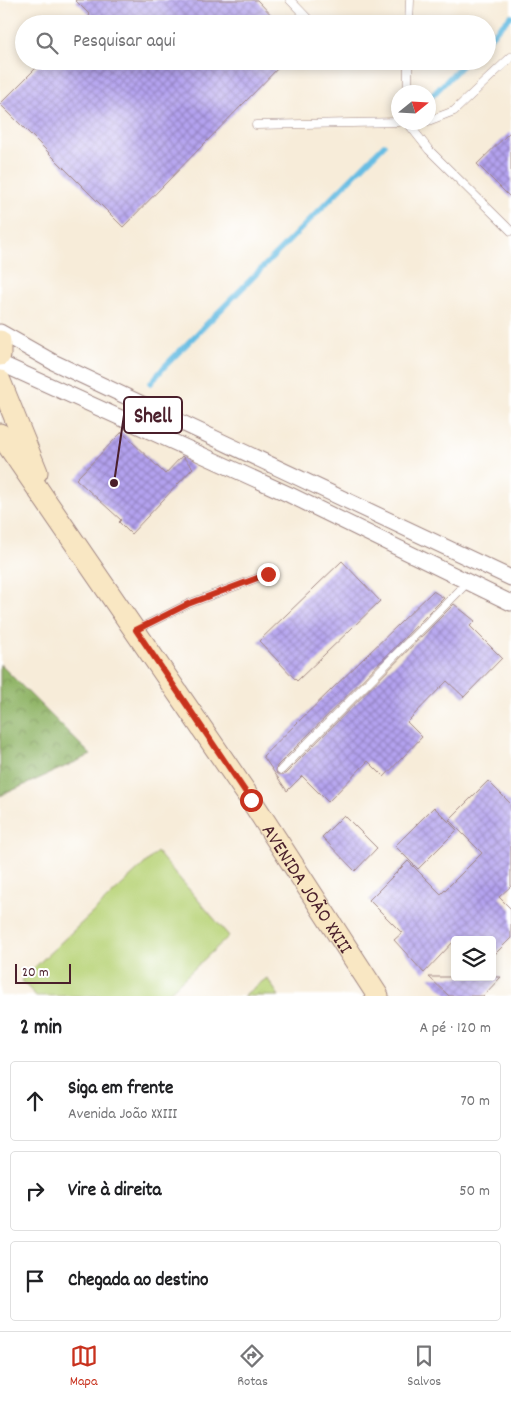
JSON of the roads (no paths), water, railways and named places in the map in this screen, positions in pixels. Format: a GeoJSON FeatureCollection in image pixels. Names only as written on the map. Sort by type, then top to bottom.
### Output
{"type":"FeatureCollection","features":[{"type":"Feature","properties":{"kind":"main road"},"geometry":{"type":"LineString","coordinates":[[0,341],[0,355]]}},
{"type":"Feature","properties":{"kind":"main road","name":"AVENIDA JOÃO XXIII"},"geometry":{"type":"LineString","coordinates":[[0,381],[52,506]]}},
{"type":"Feature","properties":{"kind":"main road","name":"AVENIDA JOÃO XXIII"},"geometry":{"type":"LineString","coordinates":[[0,434],[52,506],[251,800],[378,996]]}},
{"type":"Feature","properties":{"kind":"street"},"geometry":{"type":"LineString","coordinates":[[0,332],[53,362],[511,578]]}},
{"type":"Feature","properties":{"kind":"street"},"geometry":{"type":"LineString","coordinates":[[0,363],[290,495],[511,603]]}},
{"type":"Feature","properties":{"kind":"lane"},"geometry":{"type":"LineString","coordinates":[[290,0],[304,15]]}},
{"type":"Feature","properties":{"kind":"lane"},"geometry":{"type":"LineString","coordinates":[[409,15],[410,0]]}},
{"type":"Feature","properties":{"kind":"lane"},"geometry":{"type":"LineString","coordinates":[[436,118],[454,111],[511,57]]}},
{"type":"Feature","properties":{"kind":"lane"},"geometry":{"type":"LineString","coordinates":[[408,70],[408,85]]}},
{"type":"Feature","properties":{"kind":"lane"},"geometry":{"type":"LineString","coordinates":[[256,125],[391,122]]}},
{"type":"Feature","properties":{"kind":"lane"},"geometry":{"type":"LineString","coordinates":[[413,130],[428,150],[511,231]]}},
{"type":"Feature","properties":{"kind":"lane"},"geometry":{"type":"LineString","coordinates":[[136,630],[188,604],[268,574]]}},
{"type":"Feature","properties":{"kind":"lane"},"geometry":{"type":"LineString","coordinates":[[281,770],[468,582]]}},
{"type":"Feature","properties":{"kind":"waterway"},"geometry":{"type":"LineString","coordinates":[[496,31],[511,16]]}},
{"type":"Feature","properties":{"kind":"waterway"},"geometry":{"type":"LineString","coordinates":[[436,92],[457,70]]}},
{"type":"Feature","properties":{"kind":"waterway"},"geometry":{"type":"LineString","coordinates":[[151,383],[164,367],[384,145]]}},
{"type":"Feature","properties":{"kind":"place","name":"Shell"},"geometry":{"type":"Point","coordinates":[114,483]}}]}
